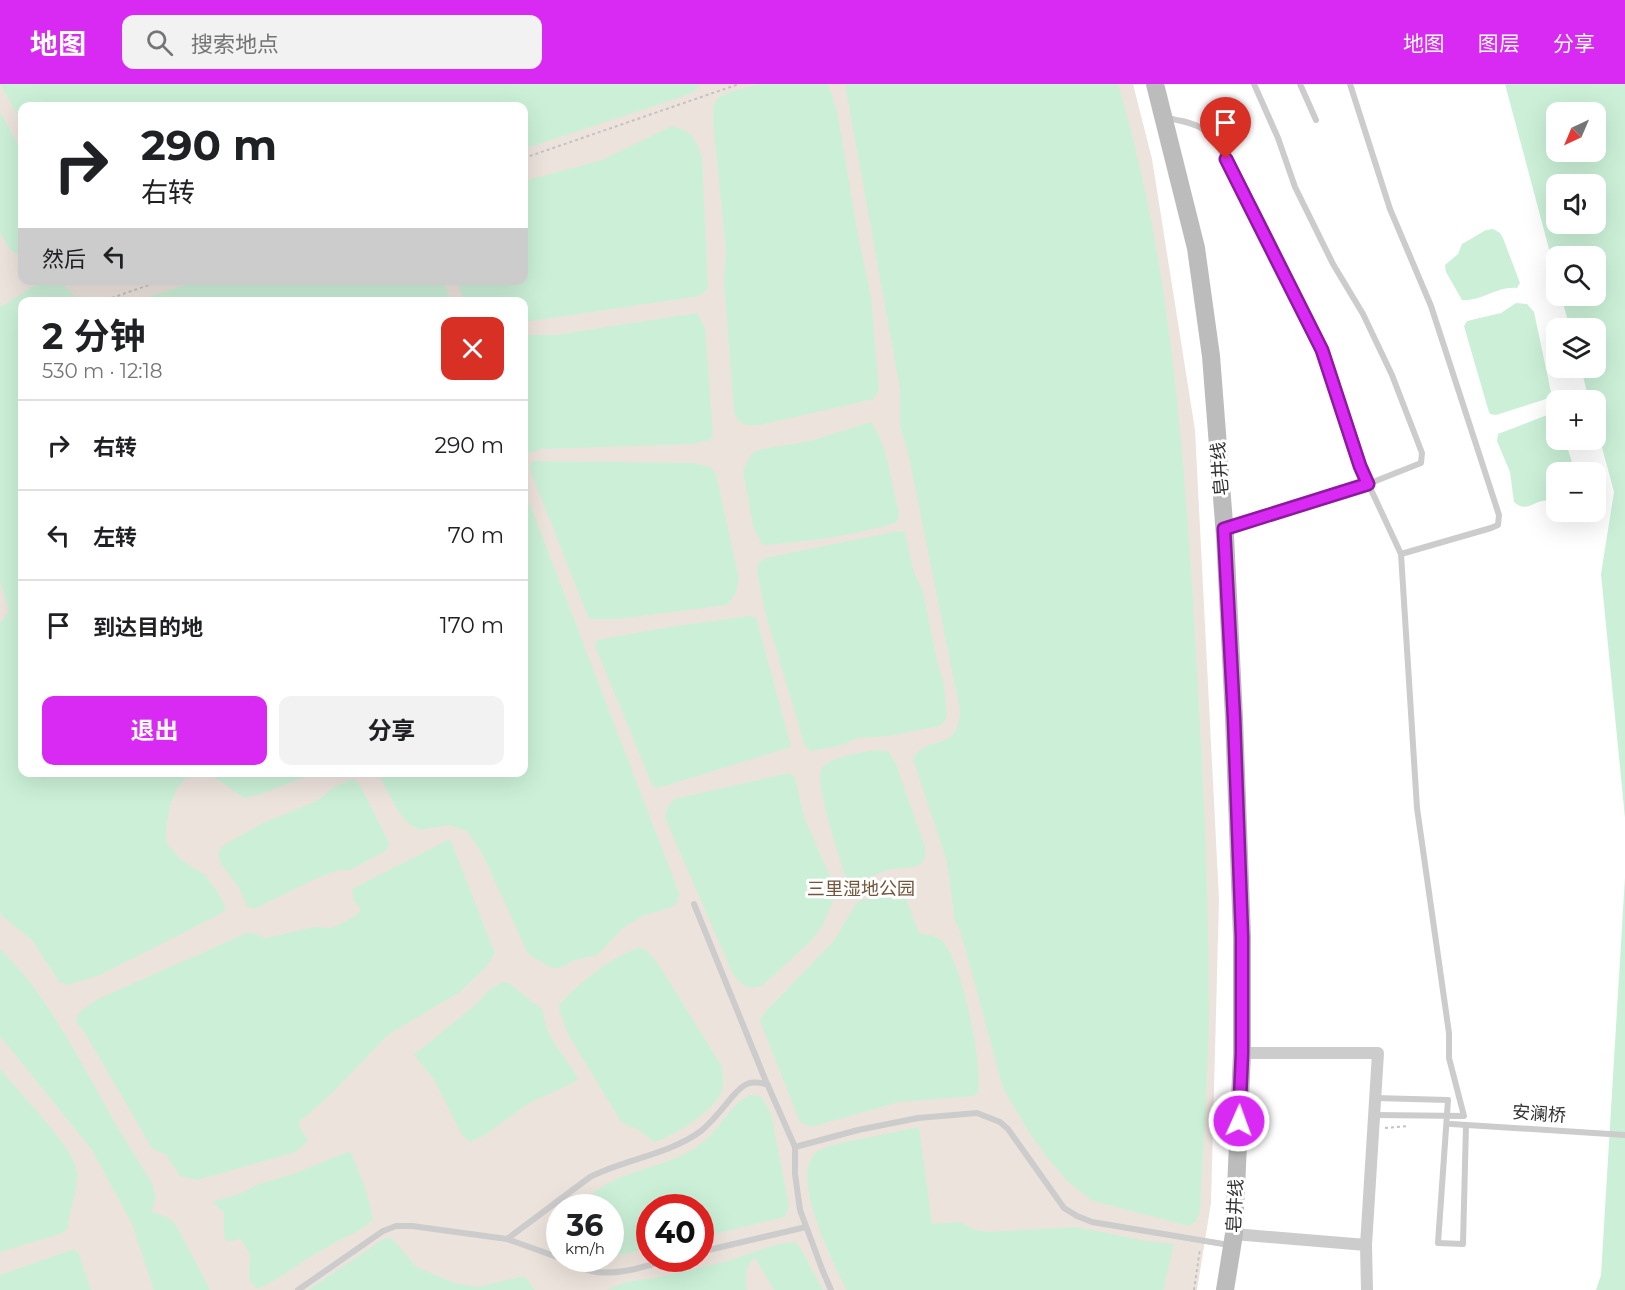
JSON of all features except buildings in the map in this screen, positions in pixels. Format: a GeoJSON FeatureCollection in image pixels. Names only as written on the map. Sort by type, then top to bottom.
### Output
{"type":"FeatureCollection","features":[{"type":"Feature","properties":{"kind":"street","name":"皂井线"},"geometry":{"type":"LineString","coordinates":[[1155,84],[1196,248],[1208,334],[1224,529],[1242,937],[1242,1053],[1233,1240],[1225,1290]]}},
{"type":"Feature","properties":{"kind":"street"},"geometry":{"type":"LineString","coordinates":[[1224,529],[1368,484]]}},
{"type":"Feature","properties":{"kind":"street"},"geometry":{"type":"LineString","coordinates":[[1242,1053],[1378,1053],[1366,1245],[1367,1290]]}},
{"type":"Feature","properties":{"kind":"street"},"geometry":{"type":"LineString","coordinates":[[1233,1240],[1366,1245]]}},
{"type":"Feature","properties":{"kind":"street"},"geometry":{"type":"LineString","coordinates":[[1229,1267],[1237,1290]]}},
{"type":"Feature","properties":{"kind":"lane"},"geometry":{"type":"LineString","coordinates":[[1254,84],[1278,138],[1295,187],[1333,264],[1363,314],[1388,365],[1422,453],[1421,463],[1368,484]]}},
{"type":"Feature","properties":{"kind":"lane"},"geometry":{"type":"LineString","coordinates":[[1300,84],[1316,120]]}},
{"type":"Feature","properties":{"kind":"lane"},"geometry":{"type":"LineString","coordinates":[[1350,84],[1390,209],[1431,306],[1498,515],[1498,525],[1491,528],[1401,555]]}},
{"type":"Feature","properties":{"kind":"lane"},"geometry":{"type":"LineString","coordinates":[[1164,118],[1193,122],[1211,135],[1226,159],[1322,350],[1360,466],[1401,555],[1417,808],[1449,1033],[1449,1058],[1464,1116],[1374,1115]]}},
{"type":"Feature","properties":{"kind":"lane"},"geometry":{"type":"LineString","coordinates":[[694,904],[795,1147],[796,1183],[800,1210],[831,1290]]}},
{"type":"Feature","properties":{"kind":"lane"},"geometry":{"type":"LineString","coordinates":[[507,1239],[590,1177],[680,1143],[700,1131],[747,1084],[756,1081],[768,1085]]}},
{"type":"Feature","properties":{"kind":"lane"},"geometry":{"type":"LineString","coordinates":[[1375,1098],[1448,1100],[1438,1243],[1463,1244],[1466,1125]]}},
{"type":"Feature","properties":{"kind":"lane"},"geometry":{"type":"LineString","coordinates":[[795,1147],[858,1130],[918,1118],[977,1113],[1000,1122],[1008,1129],[1064,1208],[1077,1216],[1092,1222],[1202,1240],[1233,1240]]}},
{"type":"Feature","properties":{"kind":"lane","name":"安澜桥"},"geometry":{"type":"LineString","coordinates":[[1451,1124],[1625,1135]]}},
{"type":"Feature","properties":{"kind":"lane"},"geometry":{"type":"LineString","coordinates":[[298,1290],[383,1231],[396,1226],[412,1226],[507,1239],[546,1253]]}},
{"type":"Feature","properties":{"kind":"lane"},"geometry":{"type":"LineString","coordinates":[[714,1249],[806,1227]]}},
{"type":"Feature","properties":{"kind":"path"},"geometry":{"type":"LineString","coordinates":[[528,157],[739,84]]}},
{"type":"Feature","properties":{"kind":"path"},"geometry":{"type":"LineString","coordinates":[[115,297],[149,285]]}},
{"type":"Feature","properties":{"kind":"path"},"geometry":{"type":"LineString","coordinates":[[1194,1290],[1202,1240]]}},
{"type":"Feature","properties":{"kind":"green space","name":"三里湿地公园"},"geometry":{"type":"Polygon","coordinates":[[[0,84],[1133,84],[1152,159],[1195,430],[1219,899],[1211,1203],[1197,1290],[0,1290],[0,84]]]}},
{"type":"Feature","properties":{"kind":"shaded area"},"geometry":{"type":"Polygon","coordinates":[[[0,84],[700,84],[690,94],[528,148],[528,102],[18,102],[18,116],[0,84]]]}},
{"type":"Feature","properties":{"kind":"shaded area"},"geometry":{"type":"Polygon","coordinates":[[[758,84],[828,84],[837,111],[871,297],[879,390],[873,399],[760,425],[751,425],[741,423],[734,412],[724,281],[726,251],[713,122],[715,101],[720,96],[758,84]]]}},
{"type":"Feature","properties":{"kind":"shaded area"},"geometry":{"type":"Polygon","coordinates":[[[845,84],[1118,84],[1135,147],[1161,276],[1178,406],[1193,602],[1202,756],[1209,1013],[1200,1212],[1196,1221],[1189,1226],[1093,1201],[1067,1181],[1046,1156],[1028,1131],[1003,1088],[961,933],[955,921],[947,862],[913,759],[919,751],[941,742],[954,733],[960,710],[909,457],[900,426],[900,389],[845,84]]]}},
{"type":"Feature","properties":{"kind":"shaded area"},"geometry":{"type":"Polygon","coordinates":[[[1505,84],[1625,84],[1625,818],[1601,574],[1614,492],[1603,450],[1606,450],[1606,390],[1586,390],[1584,378],[1606,378],[1606,318],[1567,318],[1564,306],[1606,306],[1606,246],[1548,246],[1505,84]]]}},
{"type":"Feature","properties":{"kind":"shaded area"},"geometry":{"type":"Polygon","coordinates":[[[0,112],[18,145],[18,255],[10,249],[0,233],[0,112]]]}},
{"type":"Feature","properties":{"kind":"shaded area"},"geometry":{"type":"Polygon","coordinates":[[[672,126],[692,136],[702,157],[708,289],[699,296],[528,321],[528,297],[463,297],[458,285],[528,285],[528,180],[602,160],[672,126]]]}},
{"type":"Feature","properties":{"kind":"shaded area"},"geometry":{"type":"Polygon","coordinates":[[[1493,229],[1503,238],[1520,283],[1517,288],[1502,289],[1476,299],[1462,300],[1446,272],[1445,265],[1458,254],[1462,244],[1486,230],[1493,229]]]}},
{"type":"Feature","properties":{"kind":"shaded area"},"geometry":{"type":"Polygon","coordinates":[[[36,285],[63,285],[76,297],[18,297],[18,777],[189,777],[182,782],[171,803],[166,842],[181,860],[205,875],[219,894],[226,909],[100,975],[67,985],[59,982],[32,940],[2,916],[0,911],[0,623],[9,611],[0,581],[0,307],[36,285]]]}},
{"type":"Feature","properties":{"kind":"shaded area"},"geometry":{"type":"Polygon","coordinates":[[[185,285],[445,285],[449,297],[148,297],[185,285]]]}},
{"type":"Feature","properties":{"kind":"shaded area"},"geometry":{"type":"Polygon","coordinates":[[[1516,303],[1527,304],[1534,312],[1546,378],[1548,378],[1551,390],[1546,390],[1546,399],[1496,415],[1490,414],[1488,409],[1464,326],[1467,321],[1501,313],[1516,303]]]}},
{"type":"Feature","properties":{"kind":"shaded area"},"geometry":{"type":"Polygon","coordinates":[[[697,313],[705,328],[713,435],[710,440],[692,444],[541,449],[528,452],[528,335],[555,335],[697,313]]]}},
{"type":"Feature","properties":{"kind":"shaded area"},"geometry":{"type":"Polygon","coordinates":[[[1546,415],[1546,450],[1568,450],[1572,462],[1546,462],[1546,500],[1528,506],[1521,506],[1514,502],[1510,472],[1497,441],[1498,434],[1546,415]]]}},
{"type":"Feature","properties":{"kind":"shaded area"},"geometry":{"type":"Polygon","coordinates":[[[871,422],[881,441],[888,463],[898,508],[899,518],[895,523],[798,542],[766,545],[761,543],[753,525],[743,471],[752,453],[762,449],[810,441],[871,422]]]}},
{"type":"Feature","properties":{"kind":"shaded area"},"geometry":{"type":"Polygon","coordinates":[[[533,461],[693,463],[710,467],[716,474],[739,579],[732,600],[726,605],[617,619],[589,619],[529,467],[533,461]]]}},
{"type":"Feature","properties":{"kind":"shaded area"},"geometry":{"type":"Polygon","coordinates":[[[528,499],[679,893],[678,902],[670,908],[642,916],[624,927],[597,955],[575,960],[559,968],[552,968],[528,954],[482,853],[467,831],[449,825],[420,830],[409,824],[399,813],[380,777],[528,777],[528,499]]]}},
{"type":"Feature","properties":{"kind":"shaded area"},"geometry":{"type":"Polygon","coordinates":[[[898,531],[905,532],[913,570],[923,592],[944,685],[947,714],[945,721],[939,726],[889,736],[857,738],[842,745],[811,751],[805,746],[765,612],[757,571],[759,563],[765,558],[898,531]]]}},
{"type":"Feature","properties":{"kind":"shaded area"},"geometry":{"type":"Polygon","coordinates":[[[749,616],[755,617],[757,621],[791,747],[658,788],[653,787],[595,646],[597,640],[749,616]]]}},
{"type":"Feature","properties":{"kind":"shaded area"},"geometry":{"type":"Polygon","coordinates":[[[879,750],[888,751],[896,764],[925,847],[925,858],[920,864],[912,867],[886,870],[859,880],[846,879],[824,803],[820,776],[822,768],[840,758],[879,750]]]}},
{"type":"Feature","properties":{"kind":"shaded area"},"geometry":{"type":"Polygon","coordinates":[[[789,773],[795,777],[804,817],[837,892],[822,927],[810,942],[764,984],[750,987],[743,985],[733,974],[665,818],[667,808],[674,799],[789,773]]]}},
{"type":"Feature","properties":{"kind":"shaded area"},"geometry":{"type":"Polygon","coordinates":[[[214,777],[305,777],[258,795],[243,798],[214,777]]]}},
{"type":"Feature","properties":{"kind":"shaded area"},"geometry":{"type":"Polygon","coordinates":[[[351,779],[361,787],[389,843],[387,850],[350,870],[339,870],[317,878],[254,909],[247,906],[238,886],[221,864],[218,852],[224,845],[263,823],[317,801],[333,788],[351,779]]]}},
{"type":"Feature","properties":{"kind":"shaded area"},"geometry":{"type":"Polygon","coordinates":[[[450,839],[495,953],[485,968],[460,992],[389,1034],[331,1094],[298,1123],[308,1141],[296,1152],[197,1180],[180,1176],[166,1155],[152,1148],[75,1020],[82,1010],[98,999],[249,932],[266,938],[314,927],[332,928],[354,917],[361,909],[354,901],[352,889],[450,839]]]}},
{"type":"Feature","properties":{"kind":"shaded area"},"geometry":{"type":"Polygon","coordinates":[[[1625,877],[1625,1290],[1596,1290],[1601,1275],[1625,877]]]}},
{"type":"Feature","properties":{"kind":"shaded area"},"geometry":{"type":"Polygon","coordinates":[[[888,894],[906,899],[919,933],[938,938],[951,954],[970,1015],[979,1079],[978,1093],[974,1096],[899,1102],[811,1127],[800,1122],[760,1021],[764,1013],[833,942],[855,905],[861,900],[888,894]]]}},
{"type":"Feature","properties":{"kind":"shaded area"},"geometry":{"type":"Polygon","coordinates":[[[641,947],[661,968],[722,1067],[723,1076],[722,1091],[711,1107],[683,1128],[654,1142],[639,1130],[621,1122],[568,1034],[558,1006],[596,971],[620,956],[641,947]]]}},
{"type":"Feature","properties":{"kind":"shaded area"},"geometry":{"type":"Polygon","coordinates":[[[0,949],[30,982],[55,1019],[152,1183],[156,1199],[151,1211],[168,1218],[176,1225],[210,1290],[154,1290],[132,1224],[92,1150],[0,1036],[0,949]]]}},
{"type":"Feature","properties":{"kind":"shaded area"},"geometry":{"type":"Polygon","coordinates":[[[502,982],[509,983],[543,1010],[551,1038],[578,1078],[573,1083],[531,1102],[483,1136],[470,1142],[462,1135],[435,1081],[414,1055],[475,1005],[488,991],[502,982]]]}},
{"type":"Feature","properties":{"kind":"shaded area"},"geometry":{"type":"Polygon","coordinates":[[[0,1068],[67,1149],[77,1173],[68,1228],[60,1234],[0,1252],[0,1068]]]}},
{"type":"Feature","properties":{"kind":"shaded area"},"geometry":{"type":"Polygon","coordinates":[[[750,1095],[761,1096],[771,1113],[789,1206],[785,1217],[714,1234],[714,1194],[636,1194],[636,1251],[624,1254],[624,1194],[593,1194],[613,1181],[689,1152],[702,1143],[743,1099],[750,1095]]]}},
{"type":"Feature","properties":{"kind":"shaded area"},"geometry":{"type":"Polygon","coordinates":[[[919,1127],[932,1224],[960,1222],[975,1230],[988,1232],[1077,1227],[1146,1241],[1174,1244],[1163,1290],[846,1290],[823,1239],[809,1196],[807,1176],[810,1160],[820,1150],[829,1146],[919,1127]]]}},
{"type":"Feature","properties":{"kind":"shaded area"},"geometry":{"type":"Polygon","coordinates":[[[350,1151],[364,1184],[373,1220],[362,1229],[258,1289],[249,1280],[250,1254],[241,1239],[227,1242],[224,1235],[224,1213],[213,1202],[350,1151]]]}},
{"type":"Feature","properties":{"kind":"shaded area"},"geometry":{"type":"Polygon","coordinates":[[[385,1238],[393,1239],[416,1267],[454,1283],[478,1287],[524,1276],[535,1290],[308,1290],[385,1238]]]}},
{"type":"Feature","properties":{"kind":"shaded area"},"geometry":{"type":"Polygon","coordinates":[[[795,1242],[823,1290],[774,1290],[755,1258],[748,1268],[747,1290],[607,1290],[626,1282],[681,1272],[714,1272],[714,1264],[774,1245],[795,1242]]]}},
{"type":"Feature","properties":{"kind":"shaded area"},"geometry":{"type":"Polygon","coordinates":[[[74,1249],[79,1254],[91,1290],[0,1290],[0,1275],[74,1249]]]}},
{"type":"Feature","properties":{"kind":"route"},"geometry":{"type":"LineString","coordinates":[[1226,159],[1322,350],[1368,484],[1224,529],[1242,937],[1242,1053],[1239,1121]]}}]}
